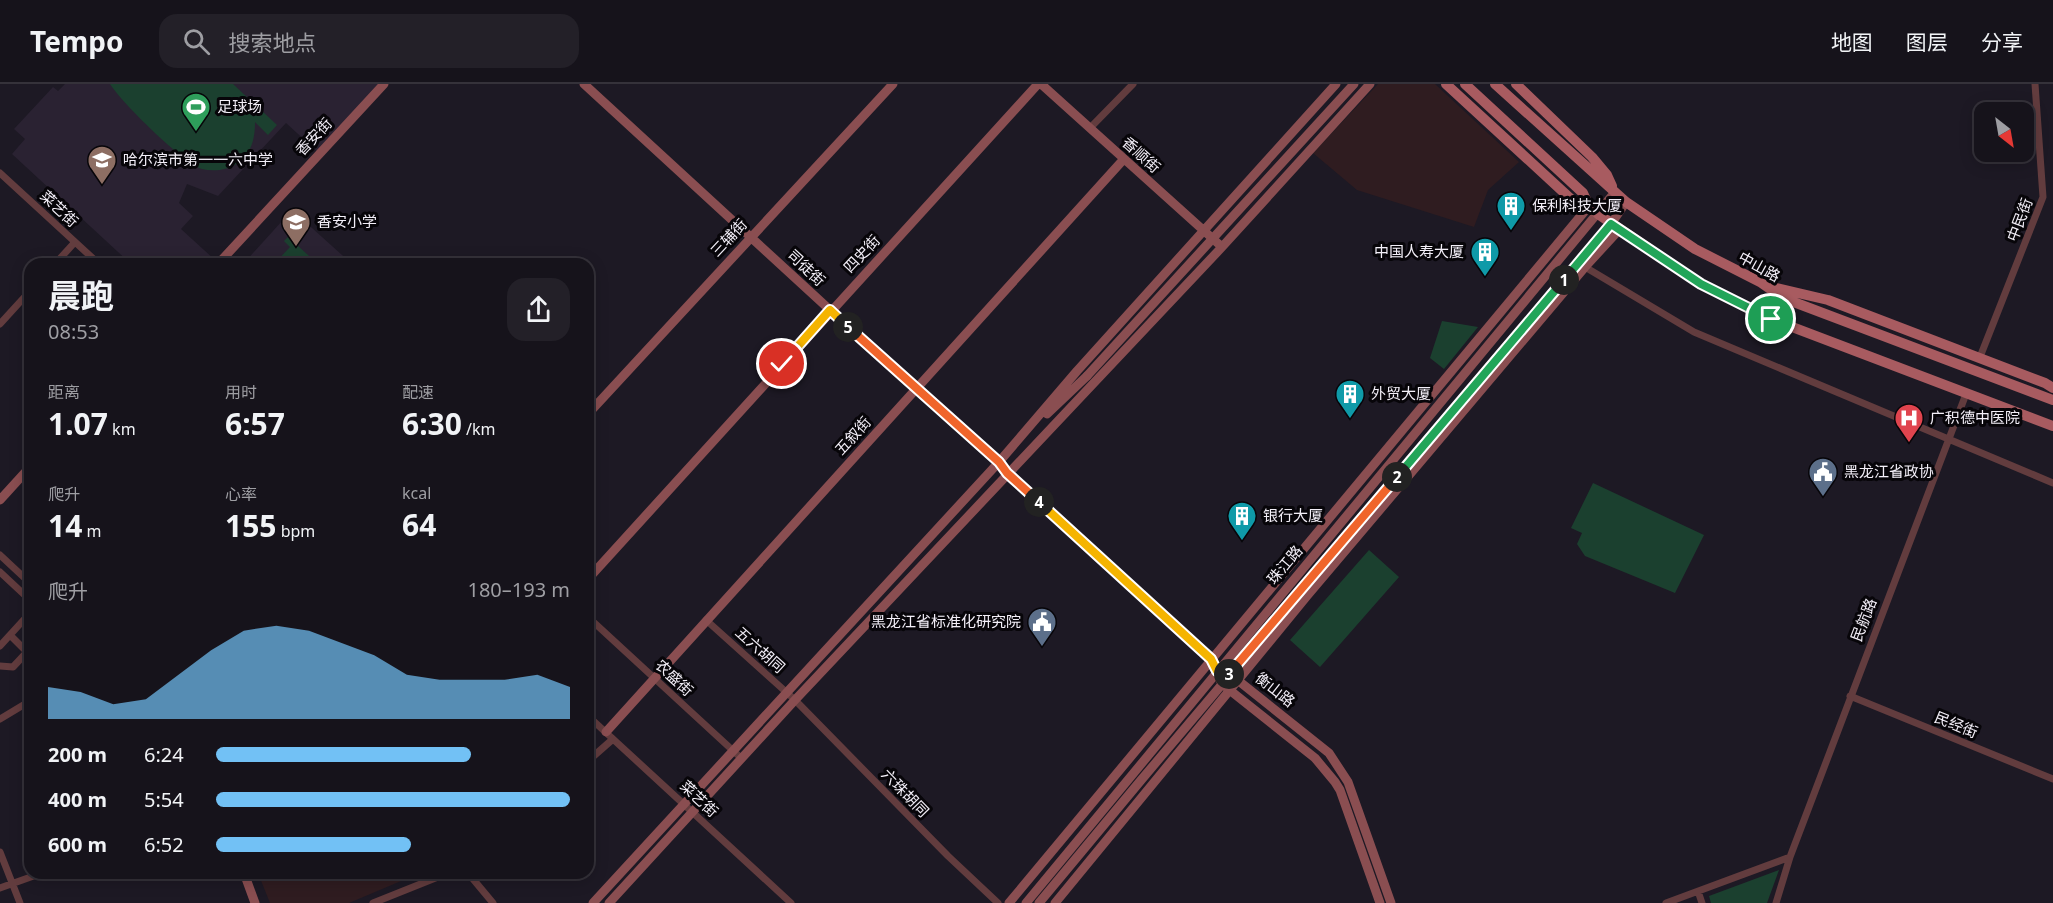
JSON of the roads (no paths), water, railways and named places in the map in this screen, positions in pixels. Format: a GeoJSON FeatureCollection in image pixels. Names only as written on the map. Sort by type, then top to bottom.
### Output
{"type":"FeatureCollection","features":[{"type":"Feature","properties":{"kind":"main road"},"geometry":{"type":"LineString","coordinates":[[1446,84],[1572,201],[1594,210],[1615,227],[1701,284],[1771,319],[2053,426]]}},
{"type":"Feature","properties":{"kind":"main road"},"geometry":{"type":"LineString","coordinates":[[1465,84],[1583,193],[1594,210]]}},
{"type":"Feature","properties":{"kind":"main road","name":"中山路"},"geometry":{"type":"LineString","coordinates":[[1495,84],[1626,202],[1695,249],[1763,284],[1783,298],[2053,400]]}},
{"type":"Feature","properties":{"kind":"main road"},"geometry":{"type":"LineString","coordinates":[[1516,84],[1592,157],[1607,175],[1615,192]]}},
{"type":"Feature","properties":{"kind":"main road"},"geometry":{"type":"LineString","coordinates":[[1763,284],[1828,300],[1980,357],[2053,388]]}},
{"type":"Feature","properties":{"kind":"street","name":"香安街"},"geometry":{"type":"LineString","coordinates":[[224,258],[384,84]]}},
{"type":"Feature","properties":{"kind":"street","name":"司徒街"},"geometry":{"type":"LineString","coordinates":[[584,84],[916,389],[999,462],[1007,473],[1211,659],[1217,671]]}},
{"type":"Feature","properties":{"kind":"street","name":"三辅街"},"geometry":{"type":"LineString","coordinates":[[594,407],[893,84]]}},
{"type":"Feature","properties":{"kind":"street","name":"香顺街"},"geometry":{"type":"LineString","coordinates":[[1039,84],[1222,247]]}},
{"type":"Feature","properties":{"kind":"street","name":"四史街"},"geometry":{"type":"LineString","coordinates":[[594,572],[830,310],[1039,84]]}},
{"type":"Feature","properties":{"kind":"street"},"geometry":{"type":"LineString","coordinates":[[1090,128],[1133,84]]}},
{"type":"Feature","properties":{"kind":"street"},"geometry":{"type":"LineString","coordinates":[[593,903],[999,462],[1077,371],[1336,84]]}},
{"type":"Feature","properties":{"kind":"street"},"geometry":{"type":"LineString","coordinates":[[1010,449],[1087,376],[1354,84]]}},
{"type":"Feature","properties":{"kind":"street"},"geometry":{"type":"LineString","coordinates":[[609,903],[1007,473],[1222,247],[1370,84]]}},
{"type":"Feature","properties":{"kind":"street","name":"中民街"},"geometry":{"type":"LineString","coordinates":[[1980,357],[2043,197],[2035,84]]}},
{"type":"Feature","properties":{"kind":"street","name":"五叙街"},"geometry":{"type":"LineString","coordinates":[[610,736],[654,678],[1123,160]]}},
{"type":"Feature","properties":{"kind":"street","name":"菜艺街"},"geometry":{"type":"LineString","coordinates":[[0,173],[92,258]]}},
{"type":"Feature","properties":{"kind":"street","name":"珠江路"},"geometry":{"type":"LineString","coordinates":[[1009,903],[1211,659],[1594,210],[1615,192]]}},
{"type":"Feature","properties":{"kind":"street","name":"珠江路"},"geometry":{"type":"LineString","coordinates":[[1039,903],[1142,778],[1226,687],[1239,681],[1585,267],[1615,227],[1626,202]]}},
{"type":"Feature","properties":{"kind":"street","name":"珠江路"},"geometry":{"type":"LineString","coordinates":[[1026,903],[1594,210]]}},
{"type":"Feature","properties":{"kind":"street","name":"珠江路"},"geometry":{"type":"LineString","coordinates":[[1056,903],[1226,687],[1230,674],[1615,227]]}},
{"type":"Feature","properties":{"kind":"street"},"geometry":{"type":"LineString","coordinates":[[60,258],[75,242]]}},
{"type":"Feature","properties":{"kind":"street"},"geometry":{"type":"LineString","coordinates":[[1585,267],[1694,332],[2053,483]]}},
{"type":"Feature","properties":{"kind":"street"},"geometry":{"type":"LineString","coordinates":[[0,324],[24,298]]}},
{"type":"Feature","properties":{"kind":"street","name":"民航路"},"geometry":{"type":"LineString","coordinates":[[1776,903],[1790,857],[1850,696],[1966,394]]}},
{"type":"Feature","properties":{"kind":"street"},"geometry":{"type":"LineString","coordinates":[[0,500],[24,474]]}},
{"type":"Feature","properties":{"kind":"street"},"geometry":{"type":"LineString","coordinates":[[0,555],[24,577]]}},
{"type":"Feature","properties":{"kind":"street"},"geometry":{"type":"LineString","coordinates":[[0,572],[24,594]]}},
{"type":"Feature","properties":{"kind":"street"},"geometry":{"type":"LineString","coordinates":[[0,646],[24,620]]}},
{"type":"Feature","properties":{"kind":"street","name":"五六胡同"},"geometry":{"type":"LineString","coordinates":[[706,620],[795,700]]}},
{"type":"Feature","properties":{"kind":"street","name":"农盛街"},"geometry":{"type":"LineString","coordinates":[[594,623],[741,758]]}},
{"type":"Feature","properties":{"kind":"street"},"geometry":{"type":"LineString","coordinates":[[10,635],[24,651]]}},
{"type":"Feature","properties":{"kind":"street"},"geometry":{"type":"LineString","coordinates":[[0,666],[13,667],[24,655]]}},
{"type":"Feature","properties":{"kind":"street"},"geometry":{"type":"LineString","coordinates":[[1217,671],[1226,687]]}},
{"type":"Feature","properties":{"kind":"street","name":"衡山路"},"geometry":{"type":"LineString","coordinates":[[1217,671],[1230,674],[1329,753],[1340,766],[1348,782],[1391,903]]}},
{"type":"Feature","properties":{"kind":"street","name":"衡山路"},"geometry":{"type":"LineString","coordinates":[[1226,687],[1315,758],[1335,782],[1380,903]]}},
{"type":"Feature","properties":{"kind":"street","name":"民经街"},"geometry":{"type":"LineString","coordinates":[[1850,696],[2053,779]]}},
{"type":"Feature","properties":{"kind":"street","name":"六珠胡同"},"geometry":{"type":"LineString","coordinates":[[795,700],[940,848],[998,903]]}},
{"type":"Feature","properties":{"kind":"street"},"geometry":{"type":"LineString","coordinates":[[0,719],[24,705]]}},
{"type":"Feature","properties":{"kind":"street","name":"菜艺街"},"geometry":{"type":"LineString","coordinates":[[594,721],[791,903]]}},
{"type":"Feature","properties":{"kind":"street"},"geometry":{"type":"LineString","coordinates":[[594,754],[610,736]]}},
{"type":"Feature","properties":{"kind":"street"},"geometry":{"type":"LineString","coordinates":[[0,852],[20,903]]}},
{"type":"Feature","properties":{"kind":"street"},"geometry":{"type":"LineString","coordinates":[[1666,903],[1790,857]]}},
{"type":"Feature","properties":{"kind":"street"},"geometry":{"type":"LineString","coordinates":[[0,888],[25,879]]}},
{"type":"Feature","properties":{"kind":"street"},"geometry":{"type":"LineString","coordinates":[[246,879],[255,903]]}},
{"type":"Feature","properties":{"kind":"street"},"geometry":{"type":"LineString","coordinates":[[373,903],[433,879]]}},
{"type":"Feature","properties":{"kind":"street"},"geometry":{"type":"LineString","coordinates":[[473,879],[493,903]]}},
{"type":"Feature","properties":{"kind":"street"},"geometry":{"type":"LineString","coordinates":[[1698,891],[1702,903]]}},
{"type":"Feature","properties":{"kind":"place","name":"足球场"},"geometry":{"type":"Point","coordinates":[196,132]}},
{"type":"Feature","properties":{"kind":"place","name":"哈尔滨市第一一六中学"},"geometry":{"type":"Point","coordinates":[102,186]}},
{"type":"Feature","properties":{"kind":"place","name":"保利科技大厦"},"geometry":{"type":"Point","coordinates":[1511,232]}},
{"type":"Feature","properties":{"kind":"place","name":"香安小学"},"geometry":{"type":"Point","coordinates":[296,248]}},
{"type":"Feature","properties":{"kind":"place","name":"中国人寿大厦"},"geometry":{"type":"Point","coordinates":[1485,278]}},
{"type":"Feature","properties":{"kind":"place","name":"外贸大厦"},"geometry":{"type":"Point","coordinates":[1350,420]}},
{"type":"Feature","properties":{"kind":"place","name":"广积德中医院"},"geometry":{"type":"Point","coordinates":[1909,444]}},
{"type":"Feature","properties":{"kind":"place","name":"黑龙江省政协"},"geometry":{"type":"Point","coordinates":[1823,498]}},
{"type":"Feature","properties":{"kind":"place","name":"银行大厦"},"geometry":{"type":"Point","coordinates":[1242,542]}},
{"type":"Feature","properties":{"kind":"place","name":"黑龙江省标准化研究院"},"geometry":{"type":"Point","coordinates":[1042,648]}}]}
